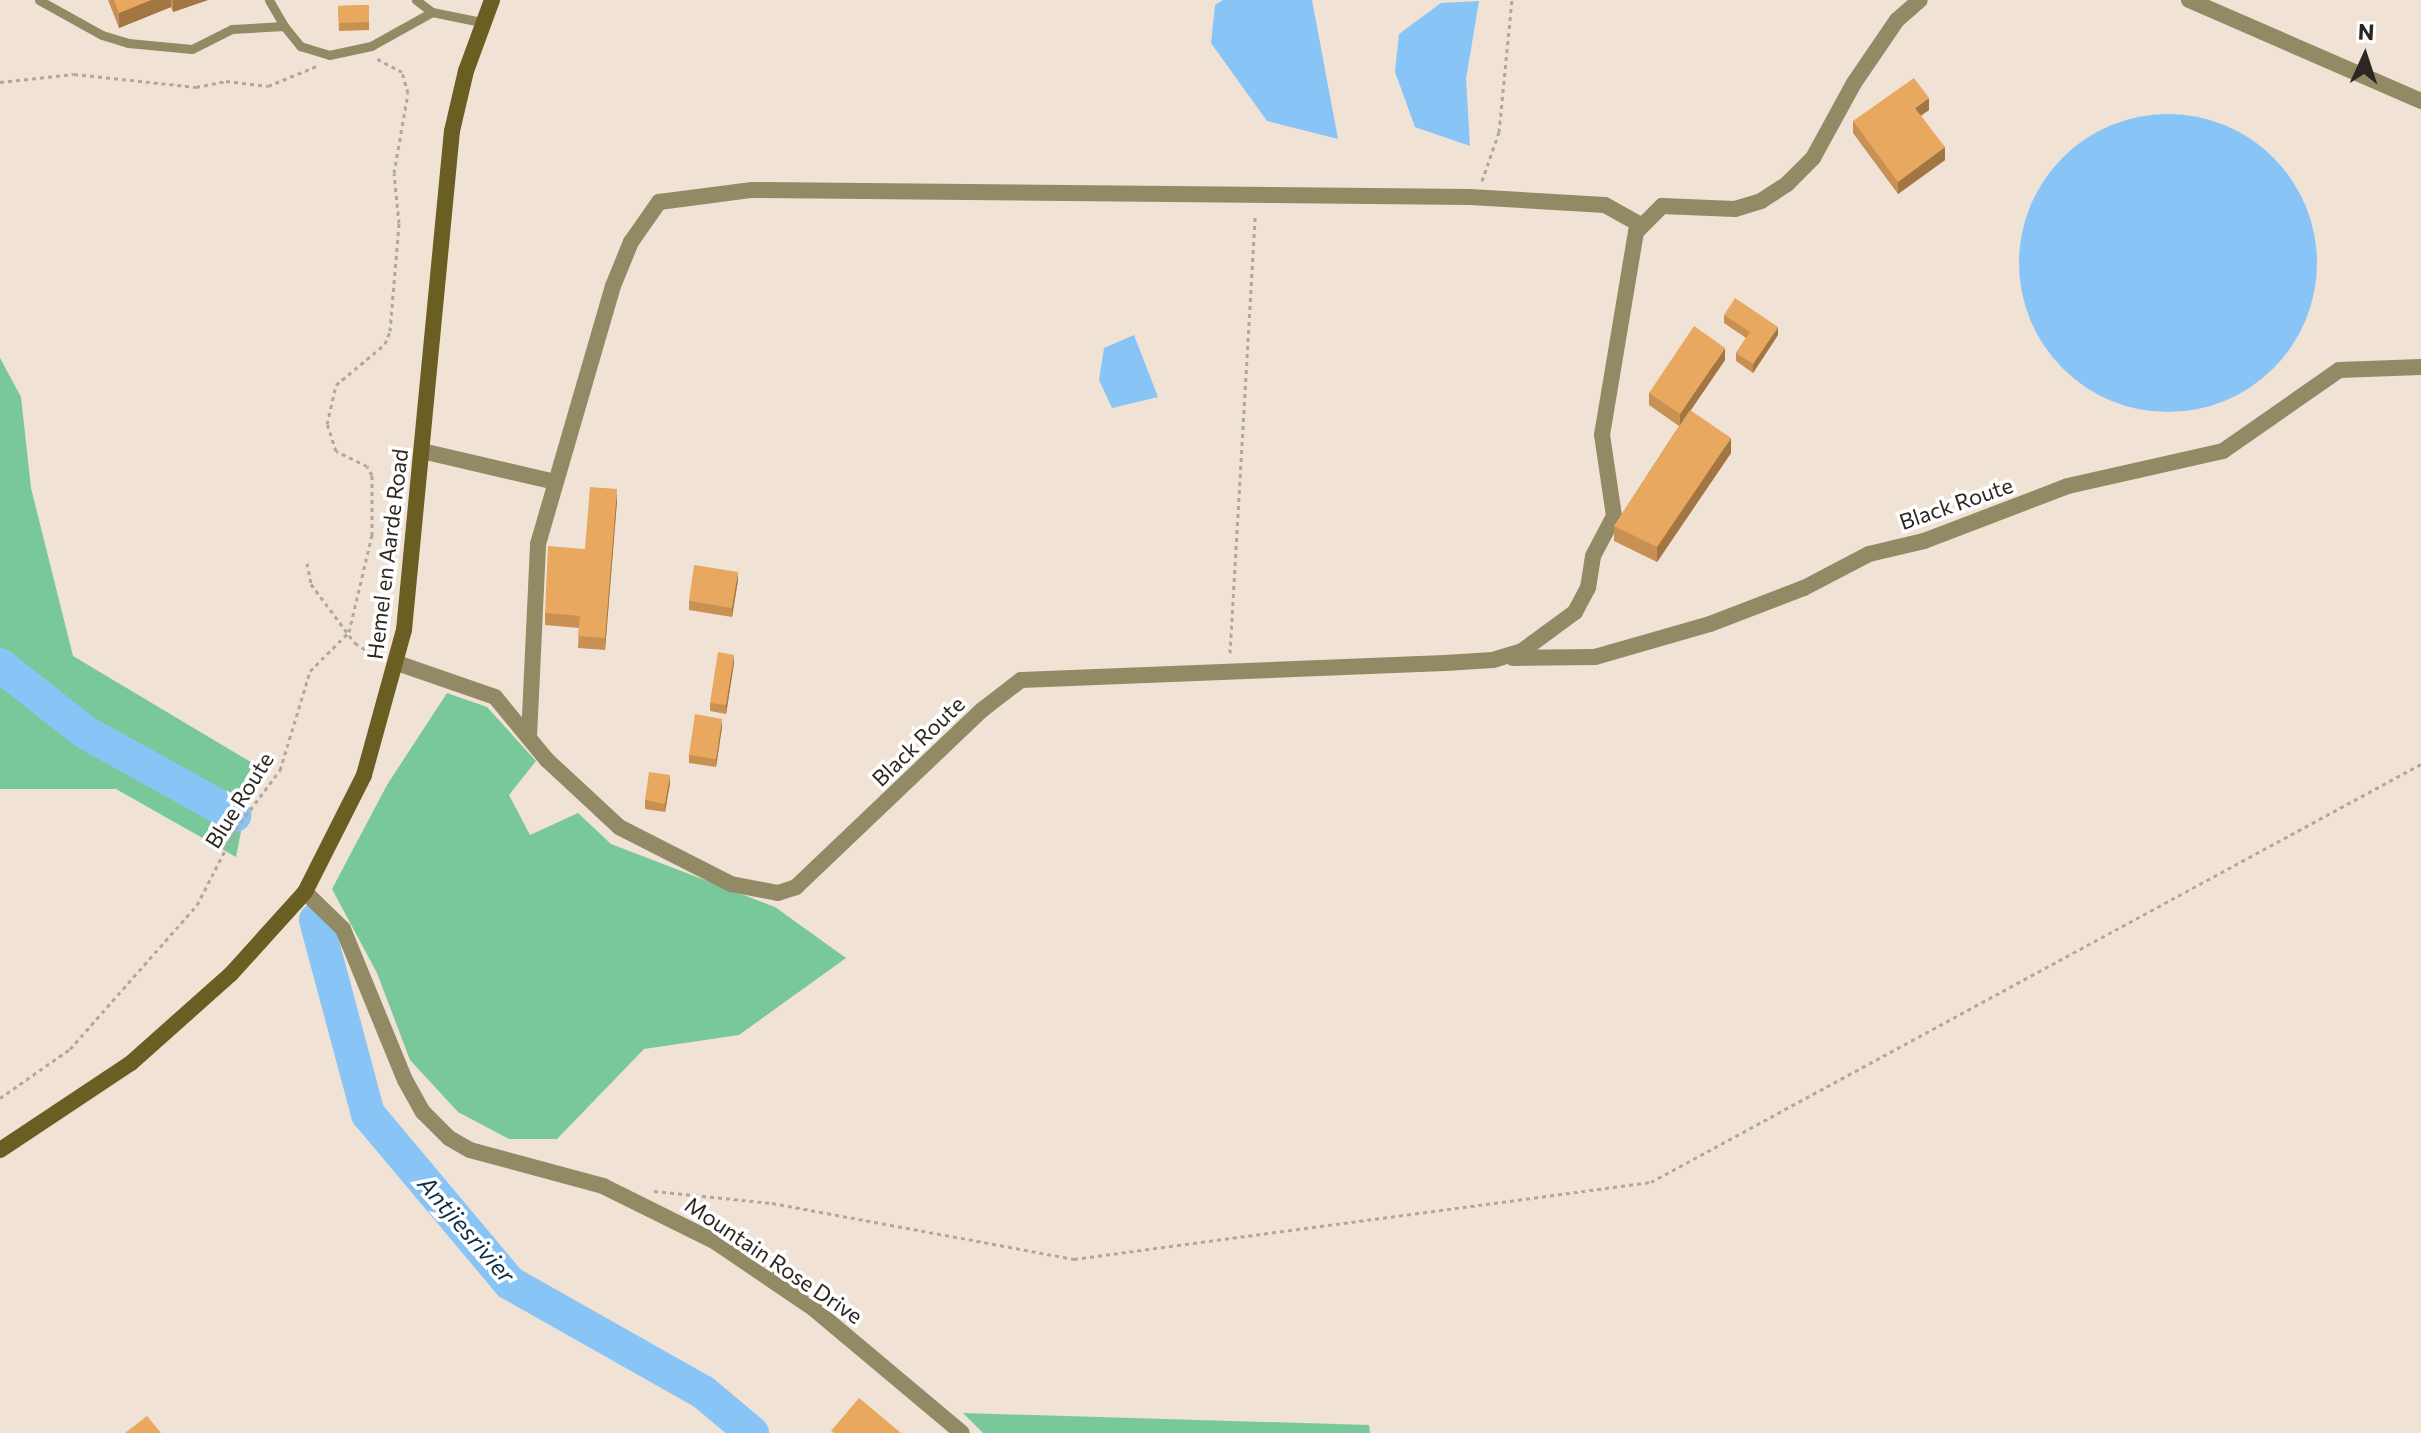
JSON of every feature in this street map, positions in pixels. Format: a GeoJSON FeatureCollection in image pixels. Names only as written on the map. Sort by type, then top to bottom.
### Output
{"type":"FeatureCollection","features":[{"type":"Feature","properties":{"kind":"main road","name":"Hemel en Aarde Road"},"geometry":{"type":"LineString","coordinates":[[0,1150],[131,1063],[231,974],[305,892],[364,775],[397,663],[422,451],[452,131],[481,22],[492,0]]}},
{"type":"Feature","properties":{"kind":"street"},"geometry":{"type":"LineString","coordinates":[[529,737],[537,559],[555,482],[613,286],[631,242],[659,202],[752,190],[1470,197],[1605,205],[1641,225],[1662,206],[1735,209],[1761,201],[1787,184],[1813,158],[1854,83],[1897,20],[1920,0]]}},
{"type":"Feature","properties":{"kind":"street"},"geometry":{"type":"LineString","coordinates":[[2189,0],[2421,101]]}},
{"type":"Feature","properties":{"kind":"street","name":"Black Route"},"geometry":{"type":"LineString","coordinates":[[1493,660],[1522,651],[1575,612],[1588,588],[1593,556],[1614,516],[1602,435],[1641,225]]}},
{"type":"Feature","properties":{"kind":"street","name":"Black Route"},"geometry":{"type":"LineString","coordinates":[[397,663],[472,685],[495,697],[584,798],[619,827],[731,884],[778,893],[796,887],[825,862],[1014,683],[1080,674],[1229,673],[1595,657],[1710,624],[1804,588],[1869,554],[1924,541],[2068,486],[2223,451],[2339,370],[2421,367]]}},
{"type":"Feature","properties":{"kind":"street"},"geometry":{"type":"LineString","coordinates":[[422,451],[555,482]]}},
{"type":"Feature","properties":{"kind":"street","name":"Mountain Rose Drive"},"geometry":{"type":"LineString","coordinates":[[305,892],[343,929],[405,1080],[423,1112],[449,1138],[470,1150],[603,1186],[702,1233],[813,1308],[962,1433]]}},
{"type":"Feature","properties":{"kind":"lane"},"geometry":{"type":"LineString","coordinates":[[39,0],[102,35],[173,50],[206,44],[248,25],[284,26]]}},
{"type":"Feature","properties":{"kind":"lane"},"geometry":{"type":"LineString","coordinates":[[269,0],[284,26],[309,51],[342,54],[358,51],[432,12]]}},
{"type":"Feature","properties":{"kind":"lane"},"geometry":{"type":"LineString","coordinates":[[416,0],[432,12],[481,22]]}},
{"type":"Feature","properties":{"kind":"path"},"geometry":{"type":"LineString","coordinates":[[1470,197],[1481,185],[1499,132],[1512,0]]}},
{"type":"Feature","properties":{"kind":"path"},"geometry":{"type":"LineString","coordinates":[[349,632],[372,535],[372,475],[367,466],[336,451],[327,424],[336,385],[385,344],[390,331],[399,223],[394,173],[408,93],[402,72],[394,64],[358,51]]}},
{"type":"Feature","properties":{"kind":"path"},"geometry":{"type":"LineString","coordinates":[[0,82],[74,74],[196,87],[226,81],[268,86],[342,54]]}},
{"type":"Feature","properties":{"kind":"path"},"geometry":{"type":"LineString","coordinates":[[1229,673],[1256,194]]}},
{"type":"Feature","properties":{"kind":"path"},"geometry":{"type":"LineString","coordinates":[[307,563],[311,584],[363,650],[397,663]]}},
{"type":"Feature","properties":{"kind":"path","name":"Blue Route"},"geometry":{"type":"LineString","coordinates":[[0,1098],[70,1049],[197,905],[236,829],[280,770],[310,671],[349,632]]}},
{"type":"Feature","properties":{"kind":"path"},"geometry":{"type":"LineString","coordinates":[[649,1191],[772,1203],[1074,1259],[1651,1182],[2421,764]]}},
{"type":"Feature","properties":{"kind":"green space"},"geometry":{"type":"Polygon","coordinates":[[[0,358],[21,397],[31,488],[73,656],[254,764],[236,857],[116,789],[0,789],[0,358]]]}},
{"type":"Feature","properties":{"kind":"green space"},"geometry":{"type":"Polygon","coordinates":[[[447,693],[487,707],[536,761],[509,795],[530,835],[578,813],[611,844],[775,907],[846,958],[739,1035],[644,1049],[557,1139],[509,1139],[458,1112],[410,1060],[377,973],[332,889],[387,785],[447,693]]]}},
{"type":"Feature","properties":{"kind":"green space"},"geometry":{"type":"Polygon","coordinates":[[[963,1413],[1369,1425],[1370,1433],[983,1433],[963,1413]]]}},
{"type":"Feature","properties":{"kind":"water"},"geometry":{"type":"Polygon","coordinates":[[[1223,0],[1312,0],[1338,139],[1267,121],[1211,43],[1215,5],[1223,0]]]}},
{"type":"Feature","properties":{"kind":"water"},"geometry":{"type":"Polygon","coordinates":[[[1479,1],[1466,79],[1470,146],[1415,127],[1395,72],[1399,34],[1441,3],[1479,1]]]}},
{"type":"Feature","properties":{"kind":"water"},"geometry":{"type":"Polygon","coordinates":[[[2168,114],[2211,120],[2238,131],[2263,148],[2283,168],[2306,206],[2314,234],[2317,263],[2311,306],[2300,333],[2283,358],[2263,378],[2225,401],[2197,409],[2168,412],[2125,406],[2098,395],[2073,378],[2053,358],[2030,320],[2022,292],[2019,263],[2025,220],[2036,193],[2053,168],[2073,148],[2111,125],[2139,117],[2168,114]]]}},
{"type":"Feature","properties":{"kind":"water"},"geometry":{"type":"Polygon","coordinates":[[[1134,335],[1158,397],[1112,408],[1099,380],[1104,348],[1134,335]]]}},
{"type":"Feature","properties":{"kind":"building"},"geometry":{"type":"Polygon","coordinates":[[[114,0],[151,0],[119,13],[114,0]]]}},
{"type":"Feature","properties":{"kind":"building"},"geometry":{"type":"Polygon","coordinates":[[[369,5],[369,22],[339,23],[338,6],[369,5]]]}},
{"type":"Feature","properties":{"kind":"building"},"geometry":{"type":"Polygon","coordinates":[[[1914,78],[1929,98],[1915,108],[1945,147],[1898,182],[1853,121],[1914,78]]]}},
{"type":"Feature","properties":{"kind":"building"},"geometry":{"type":"Polygon","coordinates":[[[1735,298],[1778,327],[1753,364],[1736,353],[1750,332],[1724,315],[1735,298]]]}},
{"type":"Feature","properties":{"kind":"building"},"geometry":{"type":"Polygon","coordinates":[[[1694,326],[1725,348],[1680,414],[1649,393],[1694,326]]]}},
{"type":"Feature","properties":{"kind":"building"},"geometry":{"type":"Polygon","coordinates":[[[1690,410],[1731,438],[1657,547],[1614,526],[1690,410]]]}},
{"type":"Feature","properties":{"kind":"building"},"geometry":{"type":"Polygon","coordinates":[[[590,487],[617,489],[605,638],[578,636],[580,616],[545,613],[548,546],[585,549],[590,487]]]}},
{"type":"Feature","properties":{"kind":"building"},"geometry":{"type":"Polygon","coordinates":[[[694,565],[738,572],[732,608],[689,601],[694,565]]]}},
{"type":"Feature","properties":{"kind":"building"},"geometry":{"type":"Polygon","coordinates":[[[718,652],[734,655],[726,705],[710,703],[718,652]]]}},
{"type":"Feature","properties":{"kind":"building"},"geometry":{"type":"Polygon","coordinates":[[[695,714],[722,719],[716,759],[689,755],[695,714]]]}},
{"type":"Feature","properties":{"kind":"building"},"geometry":{"type":"Polygon","coordinates":[[[649,772],[670,775],[665,804],[645,800],[649,772]]]}},
{"type":"Feature","properties":{"kind":"building"},"geometry":{"type":"Polygon","coordinates":[[[859,1398],[901,1433],[831,1431],[859,1398]]]}},
{"type":"Feature","properties":{"kind":"building"},"geometry":{"type":"Polygon","coordinates":[[[147,1416],[161,1433],[125,1433],[147,1416]]]}},
{"type":"Feature","properties":{"kind":"waterway","name":"Antjiesrivier"},"geometry":{"type":"LineString","coordinates":[[0,665],[85,732],[234,815]]}},
{"type":"Feature","properties":{"kind":"waterway","name":"Antjiesrivier"},"geometry":{"type":"LineString","coordinates":[[316,920],[368,1114],[510,1283],[703,1392],[752,1433]]}}]}
